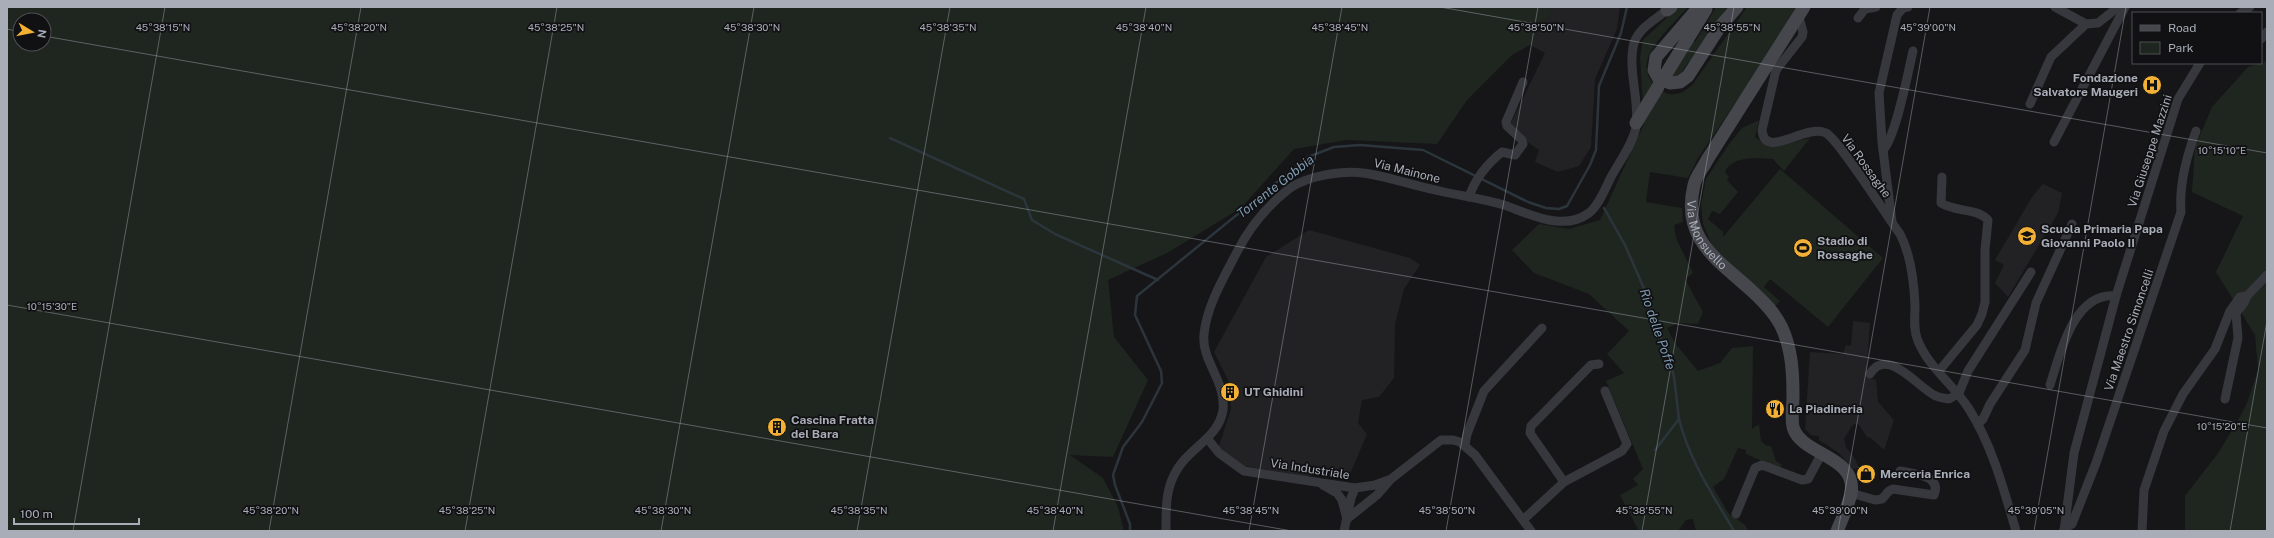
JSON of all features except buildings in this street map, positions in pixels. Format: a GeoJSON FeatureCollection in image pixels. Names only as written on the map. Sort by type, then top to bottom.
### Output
{"type":"FeatureCollection","features":[{"type":"Feature","properties":{"kind":"main road"},"geometry":{"type":"LineString","coordinates":[[1699,7],[1656,57],[1654,70],[1659,79],[1670,83],[1675,83],[1680,82],[1688,76],[1719,28],[1737,7]]}},
{"type":"Feature","properties":{"kind":"main road"},"geometry":{"type":"LineString","coordinates":[[1666,74],[1707,7]]}},
{"type":"Feature","properties":{"kind":"main road","name":"Via Monsuello"},"geometry":{"type":"LineString","coordinates":[[1801,12],[1706,160],[1695,184],[1692,206],[1697,236],[1705,249],[1770,308],[1782,327],[1789,345],[1793,370],[1793,427],[1799,438],[1844,468],[1851,486],[1851,493]]}},
{"type":"Feature","properties":{"kind":"main road"},"geometry":{"type":"LineString","coordinates":[[1636,123],[1658,87]]}},
{"type":"Feature","properties":{"kind":"main road"},"geometry":{"type":"LineString","coordinates":[[1838,531],[1851,493]]}},
{"type":"Feature","properties":{"kind":"street"},"geometry":{"type":"LineString","coordinates":[[1858,18],[1865,9],[1876,7]]}},
{"type":"Feature","properties":{"kind":"street"},"geometry":{"type":"LineString","coordinates":[[2055,7],[2086,24],[2098,24],[2118,7]]}},
{"type":"Feature","properties":{"kind":"street"},"geometry":{"type":"LineString","coordinates":[[2054,142],[2126,7]]}},
{"type":"Feature","properties":{"kind":"street"},"geometry":{"type":"LineString","coordinates":[[1892,224],[1883,150],[1879,92],[1882,74],[1903,8]]}},
{"type":"Feature","properties":{"kind":"street","name":"Via Mainone"},"geometry":{"type":"LineString","coordinates":[[1166,531],[1167,493],[1178,468],[1187,456],[1207,438],[1220,421],[1223,402],[1221,385],[1205,348],[1204,335],[1208,316],[1226,272],[1245,234],[1252,225],[1291,188],[1328,176],[1360,172],[1500,204],[1553,221],[1570,220],[1582,216],[1595,206],[1632,138],[1636,123],[1633,56],[1635,43],[1643,30],[1669,9]]}},
{"type":"Feature","properties":{"kind":"street","name":"Via Rossaghe"},"geometry":{"type":"LineString","coordinates":[[1801,12],[1802,37],[1776,70],[1762,130],[1763,139],[1766,143],[1772,144],[1799,134],[1816,132],[1826,133],[1844,154],[1892,224],[1906,247],[1913,287],[1916,336],[1930,363],[1959,393],[1978,424],[2016,531]]}},
{"type":"Feature","properties":{"kind":"street"},"geometry":{"type":"LineString","coordinates":[[2030,104],[2051,57],[2086,24]]}},
{"type":"Feature","properties":{"kind":"street"},"geometry":{"type":"LineString","coordinates":[[1883,150],[1888,146],[1896,120],[1913,51]]}},
{"type":"Feature","properties":{"kind":"street","name":"Via Giuseppe Mazzini"},"geometry":{"type":"LineString","coordinates":[[2064,530],[2074,453],[2116,296],[2178,99],[2199,64]]}},
{"type":"Feature","properties":{"kind":"street"},"geometry":{"type":"LineString","coordinates":[[1469,197],[1481,173],[1502,152],[1515,155],[1523,144],[1522,140],[1507,126],[1506,122],[1523,82]]}},
{"type":"Feature","properties":{"kind":"street","name":"Via Maestro Simoncelli"},"geometry":{"type":"LineString","coordinates":[[2064,530],[2072,524],[2096,462],[2181,212],[2180,200],[2190,146],[2196,131]]}},
{"type":"Feature","properties":{"kind":"street"},"geometry":{"type":"LineString","coordinates":[[1939,371],[1977,325],[1982,314],[1985,302],[1985,250],[1988,220],[1984,215],[1948,207],[1941,203],[1942,177]]}},
{"type":"Feature","properties":{"kind":"street"},"geometry":{"type":"LineString","coordinates":[[1978,424],[1983,419],[1990,404],[2026,350],[2036,303],[2072,224]]}},
{"type":"Feature","properties":{"kind":"street"},"geometry":{"type":"LineString","coordinates":[[1870,374],[1874,368],[1882,364],[1893,365],[1935,396],[1948,399],[1959,393],[1968,371],[2031,272]]}},
{"type":"Feature","properties":{"kind":"street"},"geometry":{"type":"LineString","coordinates":[[2225,399],[2238,338],[2236,313],[2244,303],[2247,296],[2267,275]]}},
{"type":"Feature","properties":{"kind":"street"},"geometry":{"type":"LineString","coordinates":[[2050,385],[2062,344],[2077,317],[2086,305],[2096,299],[2106,295],[2116,296]]}},
{"type":"Feature","properties":{"kind":"street"},"geometry":{"type":"LineString","coordinates":[[2142,531],[2144,490],[2164,431],[2183,394],[2215,349],[2230,311],[2240,297],[2247,296]]}},
{"type":"Feature","properties":{"kind":"street"},"geometry":{"type":"LineString","coordinates":[[1531,531],[1465,445],[1467,434],[1484,391],[1542,328]]}},
{"type":"Feature","properties":{"kind":"street"},"geometry":{"type":"LineString","coordinates":[[1564,482],[1530,433],[1531,426],[1591,365],[1599,364]]}},
{"type":"Feature","properties":{"kind":"street"},"geometry":{"type":"LineString","coordinates":[[1523,520],[1564,482],[1622,451],[1627,444],[1604,391]]}},
{"type":"Feature","properties":{"kind":"street","name":"Via Industriale"},"geometry":{"type":"LineString","coordinates":[[1207,438],[1219,453],[1244,471],[1355,488],[1375,485],[1391,479],[1438,442],[1453,440],[1465,445]]}},
{"type":"Feature","properties":{"kind":"street"},"geometry":{"type":"LineString","coordinates":[[1736,514],[1755,468],[1762,465],[1802,480],[1808,479],[1822,453]]}},
{"type":"Feature","properties":{"kind":"street"},"geometry":{"type":"LineString","coordinates":[[1851,493],[1874,500],[1882,499],[1888,491],[1893,489],[1934,495],[1936,490],[1935,482],[1930,478],[1900,470]]}},
{"type":"Feature","properties":{"kind":"street"},"geometry":{"type":"LineString","coordinates":[[1347,520],[1377,495],[1391,479]]}},
{"type":"Feature","properties":{"kind":"street"},"geometry":{"type":"LineString","coordinates":[[1320,482],[1337,493],[1342,500],[1347,520]]}},
{"type":"Feature","properties":{"kind":"street"},"geometry":{"type":"LineString","coordinates":[[1344,531],[1356,499],[1355,488]]}},
{"type":"Feature","properties":{"kind":"shaded area"},"geometry":{"type":"Polygon","coordinates":[[[1555,7],[1620,7],[1617,29],[1595,79],[1591,147],[1579,166],[1558,172],[1535,162],[1539,150],[1508,129],[1545,53],[1530,45],[1555,7]]]}},
{"type":"Feature","properties":{"kind":"shaded area","name":"Scuola Primaria Papa Giovanni Paolo II"},"geometry":{"type":"Polygon","coordinates":[[[2043,184],[2062,193],[2058,213],[2008,297],[1995,283],[2004,265],[1995,260],[2032,197],[2043,184]]]}},
{"type":"Feature","properties":{"kind":"shaded area"},"geometry":{"type":"Polygon","coordinates":[[[1309,230],[1410,258],[1420,265],[1404,289],[1395,324],[1394,378],[1379,397],[1362,400],[1358,423],[1367,434],[1350,474],[1304,476],[1245,466],[1218,449],[1231,409],[1229,382],[1214,352],[1266,257],[1309,230]]]}},
{"type":"Feature","properties":{"kind":"shaded area"},"geometry":{"type":"Polygon","coordinates":[[[1853,321],[1870,323],[1866,377],[1876,380],[1878,402],[1894,420],[1884,450],[1871,438],[1867,437],[1859,425],[1854,424],[1851,427],[1844,439],[1846,447],[1855,459],[1859,468],[1853,469],[1839,453],[1819,440],[1819,436],[1811,435],[1805,429],[1810,352],[1843,354],[1846,345],[1851,346],[1853,321]]]}},
{"type":"Feature","properties":{"kind":"green space"},"geometry":{"type":"Polygon","coordinates":[[[7,7],[1555,7],[1530,45],[1512,55],[1467,100],[1437,144],[1347,140],[1294,149],[1241,208],[1167,253],[1108,280],[1114,337],[1148,380],[1113,457],[1070,455],[1103,478],[1118,507],[1124,531],[7,531],[7,7]]]}},
{"type":"Feature","properties":{"kind":"green space"},"geometry":{"type":"Polygon","coordinates":[[[1678,7],[1688,7],[1665,32],[1649,54],[1647,61],[1648,74],[1655,86],[1667,93],[1673,94],[1682,92],[1693,84],[1747,7],[1796,7],[1755,74],[1698,158],[1688,178],[1650,172],[1646,202],[1682,208],[1683,222],[1674,225],[1676,238],[1693,273],[1685,279],[1703,312],[1698,324],[1679,323],[1667,328],[1675,343],[1698,371],[1720,363],[1732,348],[1753,346],[1752,429],[1759,424],[1761,441],[1767,446],[1771,446],[1776,461],[1782,465],[1780,469],[1746,454],[1746,450],[1738,448],[1724,479],[1713,487],[1729,514],[1744,524],[1749,531],[1696,531],[1693,519],[1686,520],[1678,531],[1639,531],[1620,495],[1638,485],[1633,479],[1643,469],[1606,381],[1624,373],[1607,354],[1629,331],[1589,294],[1534,273],[1512,250],[1539,224],[1569,229],[1600,220],[1644,124],[1640,57],[1643,40],[1678,7]]]}},
{"type":"Feature","properties":{"kind":"green space"},"geometry":{"type":"Polygon","coordinates":[[[1716,7],[1727,7],[1691,62],[1689,61],[1679,76],[1672,77],[1666,70],[1666,60],[1685,39],[1695,42],[1716,7]]]}},
{"type":"Feature","properties":{"kind":"green space"},"geometry":{"type":"Polygon","coordinates":[[[2267,61],[2267,531],[2185,531],[2185,496],[2219,452],[2246,406],[2258,370],[2255,335],[2216,272],[2243,216],[2192,192],[2195,147],[2212,107],[2248,67],[2262,64],[2262,63],[2267,61]]]}},
{"type":"Feature","properties":{"kind":"green space","name":"Stadio di Rossaghe"},"geometry":{"type":"Polygon","coordinates":[[[1759,120],[1755,137],[1761,141],[1782,144],[1810,138],[1784,171],[1773,159],[1746,159],[1733,163],[1725,172],[1729,177],[1727,180],[1738,192],[1720,214],[1712,211],[1708,219],[1723,232],[1723,237],[1780,169],[1883,258],[1828,327],[1770,279],[1764,287],[1780,301],[1775,306],[1713,248],[1703,224],[1701,204],[1706,179],[1729,144],[1742,128],[1759,120]]]}},
{"type":"Feature","properties":{"kind":"waterway","name":"Torrente Gobbia"},"geometry":{"type":"LineString","coordinates":[[1130,531],[1130,524],[1115,485],[1113,475],[1123,447],[1142,422],[1162,383],[1161,371],[1135,315],[1137,296],[1308,157],[1334,147],[1360,145],[1423,150],[1528,202],[1546,208],[1559,209],[1567,206],[1590,165],[1596,150],[1599,86],[1621,33],[1627,7]]}},
{"type":"Feature","properties":{"kind":"waterway"},"geometry":{"type":"LineString","coordinates":[[890,138],[1024,199],[1032,220],[1055,234],[1158,280]]}},
{"type":"Feature","properties":{"kind":"waterway","name":"Rio delle Poffe"},"geometry":{"type":"LineString","coordinates":[[1604,208],[1625,245],[1646,293],[1652,316],[1669,357],[1674,377],[1679,419],[1655,450]]}},
{"type":"Feature","properties":{"kind":"waterway"},"geometry":{"type":"LineString","coordinates":[[1679,419],[1683,434],[1695,463],[1734,531]]}},
{"type":"Feature","properties":{"kind":"place","name":"Fondazione Salvatore Maugeri"},"geometry":{"type":"Point","coordinates":[2152,85]}},
{"type":"Feature","properties":{"kind":"place","name":"Scuola Primaria Papa Giovanni Paolo II"},"geometry":{"type":"Point","coordinates":[2027,236]}},
{"type":"Feature","properties":{"kind":"place","name":"Stadio di Rossaghe"},"geometry":{"type":"Point","coordinates":[1803,248]}},
{"type":"Feature","properties":{"kind":"place","name":"UT Ghidini"},"geometry":{"type":"Point","coordinates":[1230,392]}},
{"type":"Feature","properties":{"kind":"place","name":"La Piadineria"},"geometry":{"type":"Point","coordinates":[1775,409]}},
{"type":"Feature","properties":{"kind":"place","name":"Cascina Fratta del Bara"},"geometry":{"type":"Point","coordinates":[777,427]}},
{"type":"Feature","properties":{"kind":"place","name":"Merceria Enrica"},"geometry":{"type":"Point","coordinates":[1866,474]}}]}
